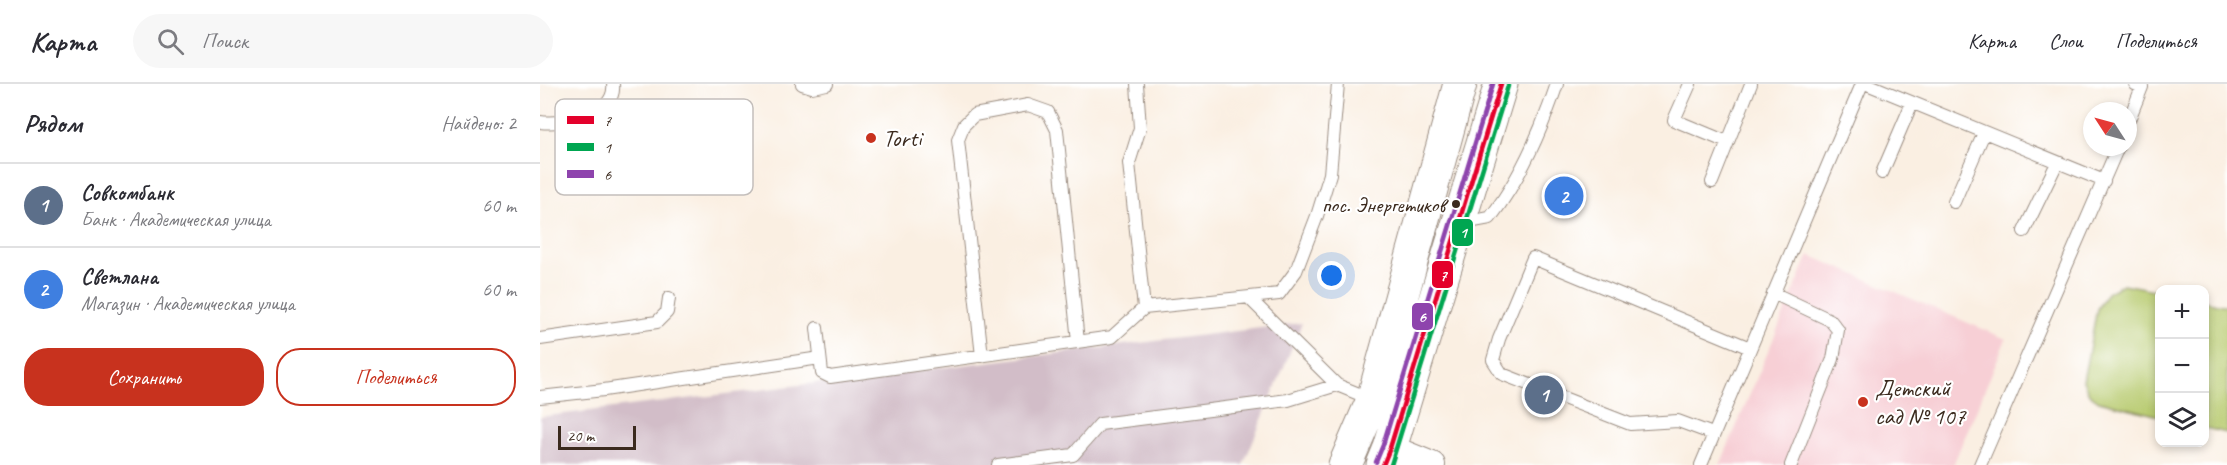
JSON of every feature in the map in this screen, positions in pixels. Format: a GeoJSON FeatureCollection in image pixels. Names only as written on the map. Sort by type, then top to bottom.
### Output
{"type":"FeatureCollection","features":[{"type":"Feature","properties":{"kind":"main road"},"geometry":{"type":"LineString","coordinates":[[1345,465],[1372,400],[1460,84]]}},
{"type":"Feature","properties":{"kind":"main road"},"geometry":{"type":"LineString","coordinates":[[1387,457],[1501,84]]}},
{"type":"Feature","properties":{"kind":"street"},"geometry":{"type":"LineString","coordinates":[[1387,457],[1432,465]]}},
{"type":"Feature","properties":{"kind":"lane"},"geometry":{"type":"LineString","coordinates":[[610,99],[614,90],[613,84]]}},
{"type":"Feature","properties":{"kind":"lane"},"geometry":{"type":"LineString","coordinates":[[802,84],[812,87],[827,84]]}},
{"type":"Feature","properties":{"kind":"lane"},"geometry":{"type":"LineString","coordinates":[[1137,84],[1140,128],[1129,163],[1144,308]]}},
{"type":"Feature","properties":{"kind":"lane"},"geometry":{"type":"LineString","coordinates":[[817,328],[822,373],[830,376],[1112,337],[1144,308],[1279,294],[1296,271],[1330,174],[1338,84]]}},
{"type":"Feature","properties":{"kind":"lane"},"geometry":{"type":"LineString","coordinates":[[1458,224],[1490,218],[1512,190],[1533,146],[1557,84]]}},
{"type":"Feature","properties":{"kind":"lane"},"geometry":{"type":"LineString","coordinates":[[1690,84],[1674,120],[1727,142]]}},
{"type":"Feature","properties":{"kind":"lane"},"geometry":{"type":"LineString","coordinates":[[1712,182],[1751,84]]}},
{"type":"Feature","properties":{"kind":"lane"},"geometry":{"type":"LineString","coordinates":[[1701,465],[1862,84]]}},
{"type":"Feature","properties":{"kind":"lane"},"geometry":{"type":"LineString","coordinates":[[1867,84],[2104,182]]}},
{"type":"Feature","properties":{"kind":"lane"},"geometry":{"type":"LineString","coordinates":[[2134,102],[2140,85]]}},
{"type":"Feature","properties":{"kind":"lane"},"geometry":{"type":"LineString","coordinates":[[1882,173],[1912,103]]}},
{"type":"Feature","properties":{"kind":"lane"},"geometry":{"type":"LineString","coordinates":[[981,356],[958,140],[964,125],[974,115],[1028,105],[1048,112],[1057,130],[1078,342]]}},
{"type":"Feature","properties":{"kind":"lane"},"geometry":{"type":"LineString","coordinates":[[540,122],[555,123]]}},
{"type":"Feature","properties":{"kind":"lane"},"geometry":{"type":"LineString","coordinates":[[1953,202],[1984,133]]}},
{"type":"Feature","properties":{"kind":"lane"},"geometry":{"type":"LineString","coordinates":[[1980,465],[2114,156]]}},
{"type":"Feature","properties":{"kind":"lane"},"geometry":{"type":"LineString","coordinates":[[2024,231],[2057,163]]}},
{"type":"Feature","properties":{"kind":"lane"},"geometry":{"type":"LineString","coordinates":[[1713,434],[1678,421],[1629,424],[1502,374],[1493,360],[1498,339],[1533,258],[1750,348]]}},
{"type":"Feature","properties":{"kind":"lane"},"geometry":{"type":"LineString","coordinates":[[1773,293],[1830,320],[1838,330],[1833,359],[1791,465]]}},
{"type":"Feature","properties":{"kind":"lane"},"geometry":{"type":"LineString","coordinates":[[540,339],[657,322],[667,312],[669,298]]}},
{"type":"Feature","properties":{"kind":"lane"},"geometry":{"type":"LineString","coordinates":[[1249,298],[1337,385],[1372,400]]}},
{"type":"Feature","properties":{"kind":"lane"},"geometry":{"type":"LineString","coordinates":[[540,397],[604,390],[820,358]]}},
{"type":"Feature","properties":{"kind":"lane"},"geometry":{"type":"LineString","coordinates":[[998,465],[1073,454],[1100,424],[1288,400],[1337,385]]}},
{"type":"Feature","properties":{"kind":"shaded area","name":"Детский сад № 107"},"geometry":{"type":"Polygon","coordinates":[[[1809,255],[2006,339],[1953,465],[1720,465],[1809,255]]]}},
{"type":"Feature","properties":{"kind":"shaded area"},"geometry":{"type":"Polygon","coordinates":[[[1302,323],[1243,465],[540,465],[540,417],[1302,323]]]}},
{"type":"Feature","properties":{"kind":"green space"},"geometry":{"type":"Polygon","coordinates":[[[2123,284],[2155,290],[2155,415],[2099,401],[2089,394],[2083,381],[2097,309],[2107,293],[2123,284]]]}},
{"type":"Feature","properties":{"kind":"green space"},"geometry":{"type":"Polygon","coordinates":[[[2209,302],[2227,306],[2227,433],[2209,429],[2209,302]]]}},
{"type":"Feature","properties":{"kind":"transit line","name":"6"},"geometry":{"type":"LineString","coordinates":[[1376,462],[1493,84]]}},
{"type":"Feature","properties":{"kind":"transit line","name":"7"},"geometry":{"type":"LineString","coordinates":[[1383,465],[1501,84]]}},
{"type":"Feature","properties":{"kind":"transit line","name":"1"},"geometry":{"type":"LineString","coordinates":[[1391,465],[1508,86]]}},
{"type":"Feature","properties":{"kind":"place","name":"Torti"},"geometry":{"type":"Point","coordinates":[871,138]}},
{"type":"Feature","properties":{"kind":"place","name":"Светлана"},"geometry":{"type":"Point","coordinates":[1564,196]}},
{"type":"Feature","properties":{"kind":"place","name":"пос. Энергетиков"},"geometry":{"type":"Point","coordinates":[1456,204]}},
{"type":"Feature","properties":{"kind":"place","name":"Совкомбанк"},"geometry":{"type":"Point","coordinates":[1544,395]}},
{"type":"Feature","properties":{"kind":"place","name":"Детский сад № 107"},"geometry":{"type":"Point","coordinates":[1863,402]}}]}
